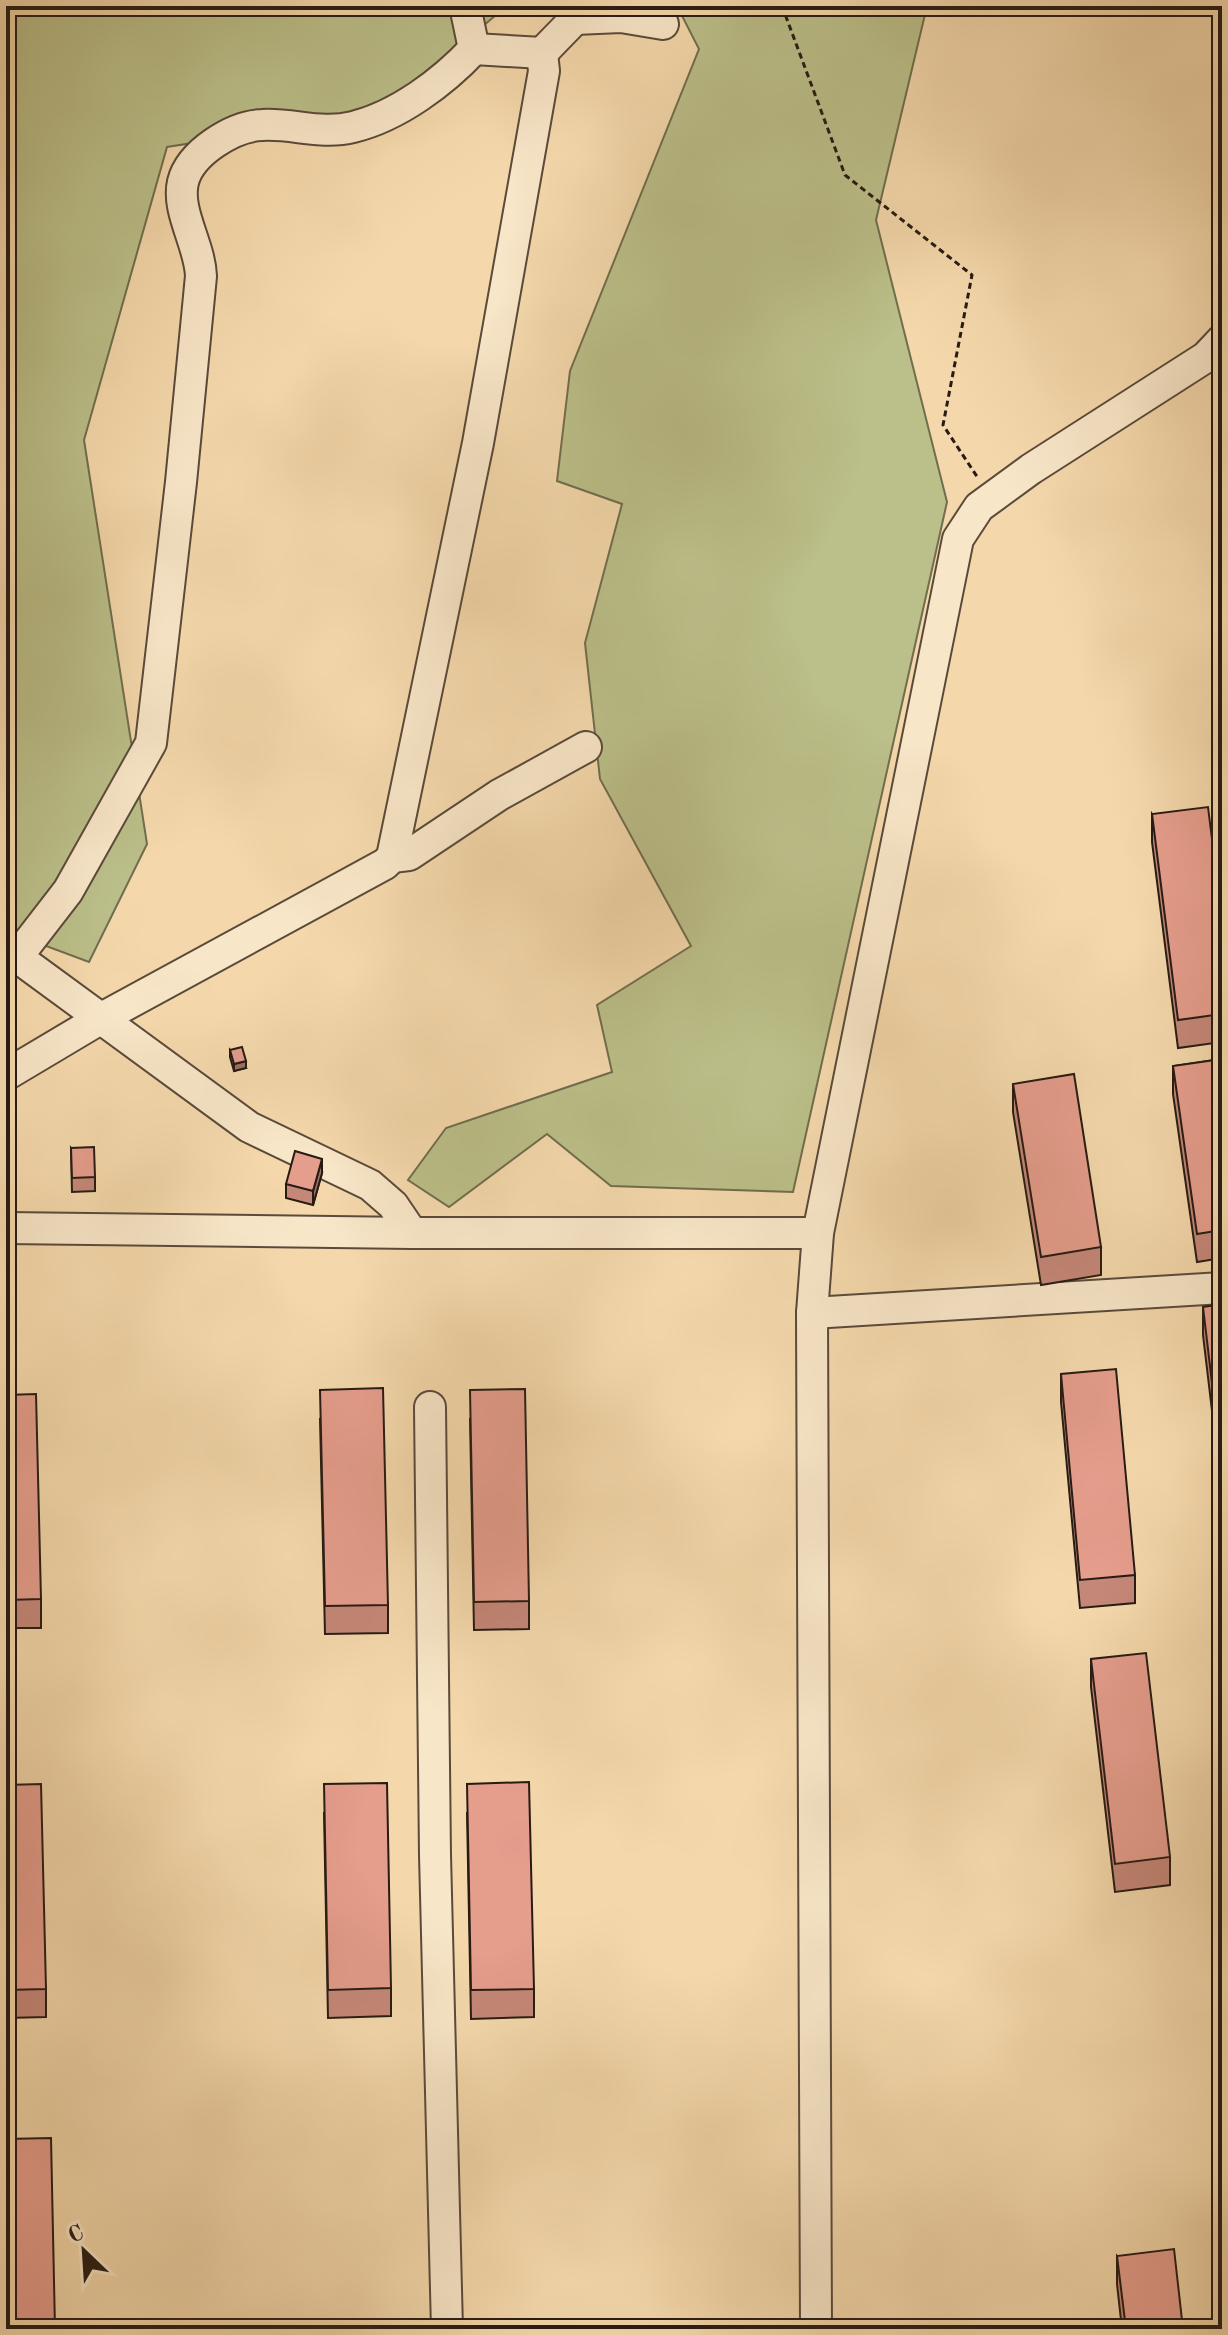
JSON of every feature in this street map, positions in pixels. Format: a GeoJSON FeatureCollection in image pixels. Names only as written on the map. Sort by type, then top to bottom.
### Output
{"type":"FeatureCollection","features":[{"type":"Feature","properties":{"kind":"street"},"geometry":{"type":"LineString","coordinates":[[465,6],[474,49]]}},
{"type":"Feature","properties":{"kind":"street"},"geometry":{"type":"LineString","coordinates":[[6,1075],[100,1019],[385,864],[392,857],[478,443],[544,71],[542,53],[575,12],[663,24]]}},
{"type":"Feature","properties":{"kind":"street"},"geometry":{"type":"LineString","coordinates":[[474,49],[542,53]]}},
{"type":"Feature","properties":{"kind":"street"},"geometry":{"type":"LineString","coordinates":[[412,1233],[393,1205],[370,1185],[249,1127],[127,1036],[11,956],[68,891],[151,743],[201,276],[200,261],[181,197],[190,164],[200,152],[229,135],[261,124],[328,132],[355,127],[404,106],[462,62],[474,49]]}},
{"type":"Feature","properties":{"kind":"street"},"geometry":{"type":"LineString","coordinates":[[816,2329],[812,1313],[818,1233],[958,539],[979,507],[1031,469],[1206,357],[1222,340]]}},
{"type":"Feature","properties":{"kind":"street"},"geometry":{"type":"LineString","coordinates":[[392,857],[409,855],[499,795],[586,747]]}},
{"type":"Feature","properties":{"kind":"street"},"geometry":{"type":"LineString","coordinates":[[6,1228],[412,1233],[818,1233]]}},
{"type":"Feature","properties":{"kind":"street"},"geometry":{"type":"LineString","coordinates":[[812,1313],[1222,1288]]}},
{"type":"Feature","properties":{"kind":"street"},"geometry":{"type":"LineString","coordinates":[[430,1407],[435,1855],[447,2329]]}},
{"type":"Feature","properties":{"kind":"path"},"geometry":{"type":"LineString","coordinates":[[782,6],[845,175],[972,275],[943,425],[991,498]]}},
{"type":"Feature","properties":{"kind":"green space"},"geometry":{"type":"Polygon","coordinates":[[[6,6],[492,6],[496,15],[379,114],[167,147],[84,440],[147,844],[89,962],[6,931],[6,6]]]}},
{"type":"Feature","properties":{"kind":"green space"},"geometry":{"type":"Polygon","coordinates":[[[677,6],[927,6],[876,220],[947,502],[793,1192],[611,1186],[547,1134],[449,1207],[408,1180],[446,1128],[612,1072],[597,1005],[691,946],[600,779],[585,643],[622,504],[557,481],[570,371],[699,49],[677,6]]]}},
{"type":"Feature","properties":{"kind":"building"},"geometry":{"type":"Polygon","coordinates":[[[1208,807],[1222,919],[1222,1014],[1178,1020],[1152,814],[1208,807]]]}},
{"type":"Feature","properties":{"kind":"building"},"geometry":{"type":"Polygon","coordinates":[[[242,1047],[246,1061],[234,1064],[230,1050],[242,1047]]]}},
{"type":"Feature","properties":{"kind":"building"},"geometry":{"type":"Polygon","coordinates":[[[1222,1059],[1222,1230],[1197,1234],[1173,1066],[1222,1059]]]}},
{"type":"Feature","properties":{"kind":"building"},"geometry":{"type":"Polygon","coordinates":[[[1074,1074],[1101,1247],[1041,1257],[1013,1084],[1074,1074]]]}},
{"type":"Feature","properties":{"kind":"building"},"geometry":{"type":"Polygon","coordinates":[[[94,1147],[95,1177],[72,1178],[71,1148],[94,1147]]]}},
{"type":"Feature","properties":{"kind":"building"},"geometry":{"type":"Polygon","coordinates":[[[295,1151],[322,1159],[313,1191],[286,1184],[295,1151]]]}},
{"type":"Feature","properties":{"kind":"building"},"geometry":{"type":"Polygon","coordinates":[[[1222,1304],[1222,1467],[1203,1307],[1222,1304]]]}},
{"type":"Feature","properties":{"kind":"building"},"geometry":{"type":"Polygon","coordinates":[[[1116,1369],[1135,1575],[1080,1580],[1061,1374],[1116,1369]]]}},
{"type":"Feature","properties":{"kind":"building"},"geometry":{"type":"Polygon","coordinates":[[[383,1388],[388,1605],[325,1606],[320,1390],[383,1388]]]}},
{"type":"Feature","properties":{"kind":"building"},"geometry":{"type":"Polygon","coordinates":[[[525,1389],[529,1601],[474,1602],[470,1390],[525,1389]]]}},
{"type":"Feature","properties":{"kind":"building"},"geometry":{"type":"Polygon","coordinates":[[[36,1394],[41,1599],[6,1600],[6,1395],[36,1394]]]}},
{"type":"Feature","properties":{"kind":"building"},"geometry":{"type":"Polygon","coordinates":[[[1146,1653],[1170,1857],[1115,1864],[1091,1659],[1146,1653]]]}},
{"type":"Feature","properties":{"kind":"building"},"geometry":{"type":"Polygon","coordinates":[[[529,1782],[534,1989],[471,1990],[467,1784],[529,1782]]]}},
{"type":"Feature","properties":{"kind":"building"},"geometry":{"type":"Polygon","coordinates":[[[387,1783],[391,1988],[328,1990],[324,1784],[387,1783]]]}},
{"type":"Feature","properties":{"kind":"building"},"geometry":{"type":"Polygon","coordinates":[[[41,1784],[46,1989],[6,1990],[6,1785],[41,1784]]]}},
{"type":"Feature","properties":{"kind":"building"},"geometry":{"type":"Polygon","coordinates":[[[51,2138],[55,2329],[6,2329],[6,2139],[51,2138]]]}},
{"type":"Feature","properties":{"kind":"building"},"geometry":{"type":"Polygon","coordinates":[[[1174,2249],[1183,2329],[1126,2329],[1117,2256],[1174,2249]]]}}]}
